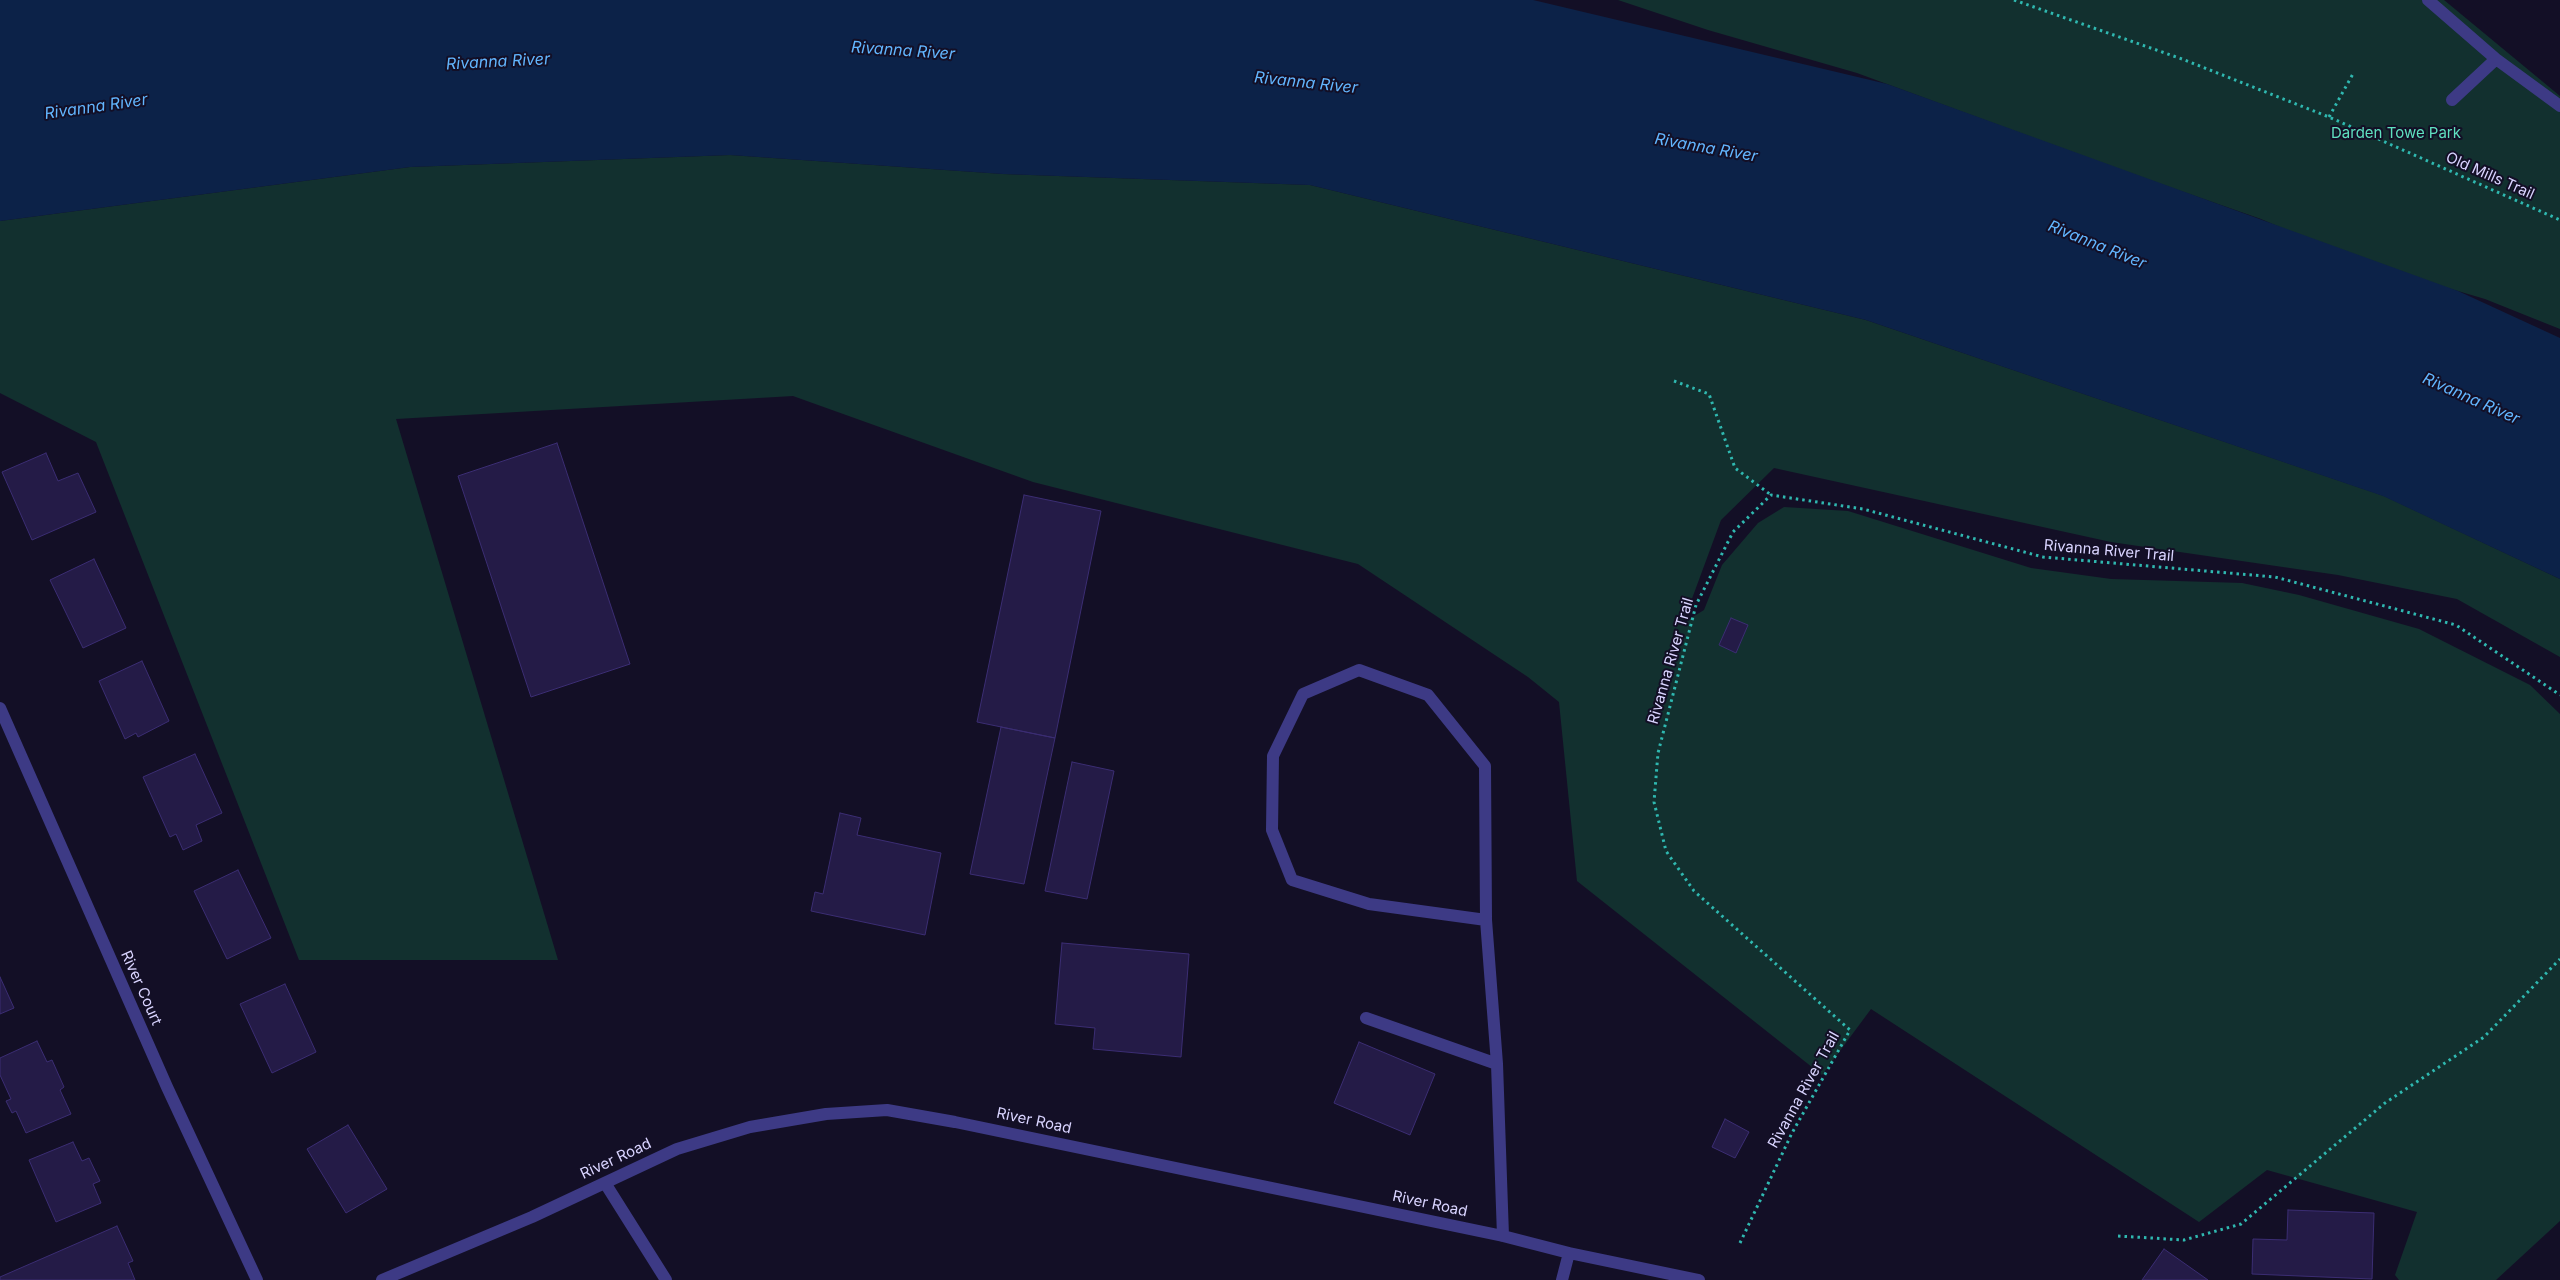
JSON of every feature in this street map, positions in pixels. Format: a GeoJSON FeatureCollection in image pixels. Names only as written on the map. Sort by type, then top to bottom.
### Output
{"type":"FeatureCollection","features":[{"type":"Feature","properties":{"kind":"street"},"geometry":{"type":"LineString","coordinates":[[2428,0],[2496,59],[2560,106]]}},
{"type":"Feature","properties":{"kind":"street"},"geometry":{"type":"LineString","coordinates":[[2452,100],[2496,59]]}},
{"type":"Feature","properties":{"kind":"street"},"geometry":{"type":"LineString","coordinates":[[1486,920],[1368,904],[1292,880],[1272,830],[1273,756],[1303,694],[1359,670],[1428,695],[1485,766],[1486,920],[1497,1064],[1503,1236]]}},
{"type":"Feature","properties":{"kind":"street","name":"River Court"},"geometry":{"type":"LineString","coordinates":[[0,708],[167,1087],[257,1280]]}},
{"type":"Feature","properties":{"kind":"street"},"geometry":{"type":"LineString","coordinates":[[1366,1018],[1497,1064]]}},
{"type":"Feature","properties":{"kind":"street","name":"River Road"},"geometry":{"type":"LineString","coordinates":[[382,1280],[532,1216],[677,1149],[750,1127],[826,1114],[887,1110],[955,1122],[1503,1236],[1569,1253],[1699,1280]]}},
{"type":"Feature","properties":{"kind":"street"},"geometry":{"type":"LineString","coordinates":[[605,1183],[666,1280]]}},
{"type":"Feature","properties":{"kind":"street"},"geometry":{"type":"LineString","coordinates":[[1562,1280],[1569,1253]]}},
{"type":"Feature","properties":{"kind":"path","name":"Old Mills Trail"},"geometry":{"type":"LineString","coordinates":[[2014,0],[2182,59],[2329,117],[2560,220]]}},
{"type":"Feature","properties":{"kind":"path"},"geometry":{"type":"LineString","coordinates":[[2329,117],[2354,72]]}},
{"type":"Feature","properties":{"kind":"path"},"geometry":{"type":"LineString","coordinates":[[1674,381],[1709,394],[1734,468],[1771,495]]}},
{"type":"Feature","properties":{"kind":"path","name":"Rivanna River Trail"},"geometry":{"type":"LineString","coordinates":[[1740,1243],[1792,1132],[1850,1030],[1694,891],[1666,851],[1654,802],[1658,752],[1696,605],[1733,532],[1771,495],[1863,509],[2043,557],[2275,577],[2456,625],[2560,695]]}},
{"type":"Feature","properties":{"kind":"path"},"geometry":{"type":"LineString","coordinates":[[2118,1236],[2184,1240],[2241,1224],[2385,1103],[2484,1037],[2560,959]]}},
{"type":"Feature","properties":{"kind":"green space","name":"Darden Towe Park"},"geometry":{"type":"Polygon","coordinates":[[[1618,0],[2444,0],[2560,96],[2560,329],[2485,299],[2363,263],[2261,219],[2118,169],[1857,73],[1708,30],[1618,0]]]}},
{"type":"Feature","properties":{"kind":"green space"},"geometry":{"type":"Polygon","coordinates":[[[730,155],[1003,174],[1310,185],[1866,320],[2384,496],[2560,579],[2560,657],[2457,599],[2338,575],[2111,542],[1774,468],[1721,520],[1683,623],[1704,610],[1722,565],[1758,523],[1784,507],[1848,511],[2031,568],[2111,579],[2242,583],[2299,595],[2419,629],[2530,685],[2560,714],[2560,1221],[2496,1280],[2399,1280],[2395,1275],[2417,1212],[2267,1170],[2199,1222],[1871,1009],[1822,1075],[1577,881],[1559,702],[1528,677],[1358,564],[1033,482],[793,396],[396,419],[558,960],[299,960],[96,442],[0,393],[0,221],[410,167],[730,155]]]}},
{"type":"Feature","properties":{"kind":"water","name":"Rivanna River"},"geometry":{"type":"Polygon","coordinates":[[[0,0],[1533,0],[1887,84],[2458,291],[2560,338],[2560,579],[2383,496],[1866,320],[1310,185],[1003,174],[730,155],[410,167],[0,221],[0,0]]]}},
{"type":"Feature","properties":{"kind":"building"},"geometry":{"type":"Polygon","coordinates":[[[557,443],[630,664],[531,697],[458,476],[557,443]]]}},
{"type":"Feature","properties":{"kind":"building"},"geometry":{"type":"Polygon","coordinates":[[[46,453],[58,481],[78,473],[96,512],[32,540],[2,472],[46,453]]]}},
{"type":"Feature","properties":{"kind":"building"},"geometry":{"type":"Polygon","coordinates":[[[1024,495],[1101,511],[1055,738],[977,722],[1024,495]]]}},
{"type":"Feature","properties":{"kind":"building"},"geometry":{"type":"Polygon","coordinates":[[[94,559],[126,628],[83,648],[50,580],[94,559]]]}},
{"type":"Feature","properties":{"kind":"building"},"geometry":{"type":"Polygon","coordinates":[[[1731,618],[1748,625],[1736,653],[1719,645],[1731,618]]]}},
{"type":"Feature","properties":{"kind":"building"},"geometry":{"type":"Polygon","coordinates":[[[142,661],[169,721],[138,737],[136,733],[125,739],[99,681],[142,661]]]}},
{"type":"Feature","properties":{"kind":"building"},"geometry":{"type":"Polygon","coordinates":[[[1001,727],[1055,738],[1024,884],[970,874],[1001,727]]]}},
{"type":"Feature","properties":{"kind":"building"},"geometry":{"type":"Polygon","coordinates":[[[195,754],[222,813],[196,825],[202,841],[183,850],[176,834],[170,837],[143,777],[195,754]]]}},
{"type":"Feature","properties":{"kind":"building"},"geometry":{"type":"Polygon","coordinates":[[[1072,762],[1114,771],[1087,899],[1045,891],[1072,762]]]}},
{"type":"Feature","properties":{"kind":"building"},"geometry":{"type":"Polygon","coordinates":[[[840,813],[861,818],[857,835],[941,853],[925,935],[811,911],[815,892],[823,894],[840,813]]]}},
{"type":"Feature","properties":{"kind":"building"},"geometry":{"type":"Polygon","coordinates":[[[238,870],[271,938],[227,959],[194,891],[238,870]]]}},
{"type":"Feature","properties":{"kind":"building"},"geometry":{"type":"Polygon","coordinates":[[[1062,943],[1189,954],[1181,1057],[1093,1049],[1095,1028],[1055,1024],[1062,943]]]}},
{"type":"Feature","properties":{"kind":"building"},"geometry":{"type":"Polygon","coordinates":[[[0,977],[14,1008],[0,1014],[0,977]]]}},
{"type":"Feature","properties":{"kind":"building"},"geometry":{"type":"Polygon","coordinates":[[[285,984],[316,1052],[272,1073],[240,1004],[285,984]]]}},
{"type":"Feature","properties":{"kind":"building"},"geometry":{"type":"Polygon","coordinates":[[[37,1041],[47,1062],[52,1060],[64,1087],[60,1090],[71,1114],[26,1133],[16,1111],[12,1113],[6,1101],[11,1099],[0,1075],[0,1058],[37,1041]]]}},
{"type":"Feature","properties":{"kind":"building"},"geometry":{"type":"Polygon","coordinates":[[[1359,1042],[1435,1074],[1410,1135],[1334,1103],[1359,1042]]]}},
{"type":"Feature","properties":{"kind":"building"},"geometry":{"type":"Polygon","coordinates":[[[1725,1119],[1749,1132],[1735,1158],[1712,1147],[1725,1119]]]}},
{"type":"Feature","properties":{"kind":"building"},"geometry":{"type":"Polygon","coordinates":[[[348,1125],[387,1189],[346,1213],[307,1149],[348,1125]]]}},
{"type":"Feature","properties":{"kind":"building"},"geometry":{"type":"Polygon","coordinates":[[[73,1142],[82,1161],[89,1158],[100,1181],[93,1184],[101,1203],[56,1222],[29,1160],[73,1142]]]}},
{"type":"Feature","properties":{"kind":"building"},"geometry":{"type":"Polygon","coordinates":[[[2288,1210],[2374,1213],[2372,1279],[2252,1274],[2253,1239],[2287,1240],[2288,1210]]]}},
{"type":"Feature","properties":{"kind":"building"},"geometry":{"type":"Polygon","coordinates":[[[117,1226],[133,1261],[128,1263],[135,1280],[0,1280],[0,1277],[117,1226]]]}},
{"type":"Feature","properties":{"kind":"building"},"geometry":{"type":"Polygon","coordinates":[[[2164,1249],[2208,1280],[2142,1280],[2164,1249]]]}}]}
